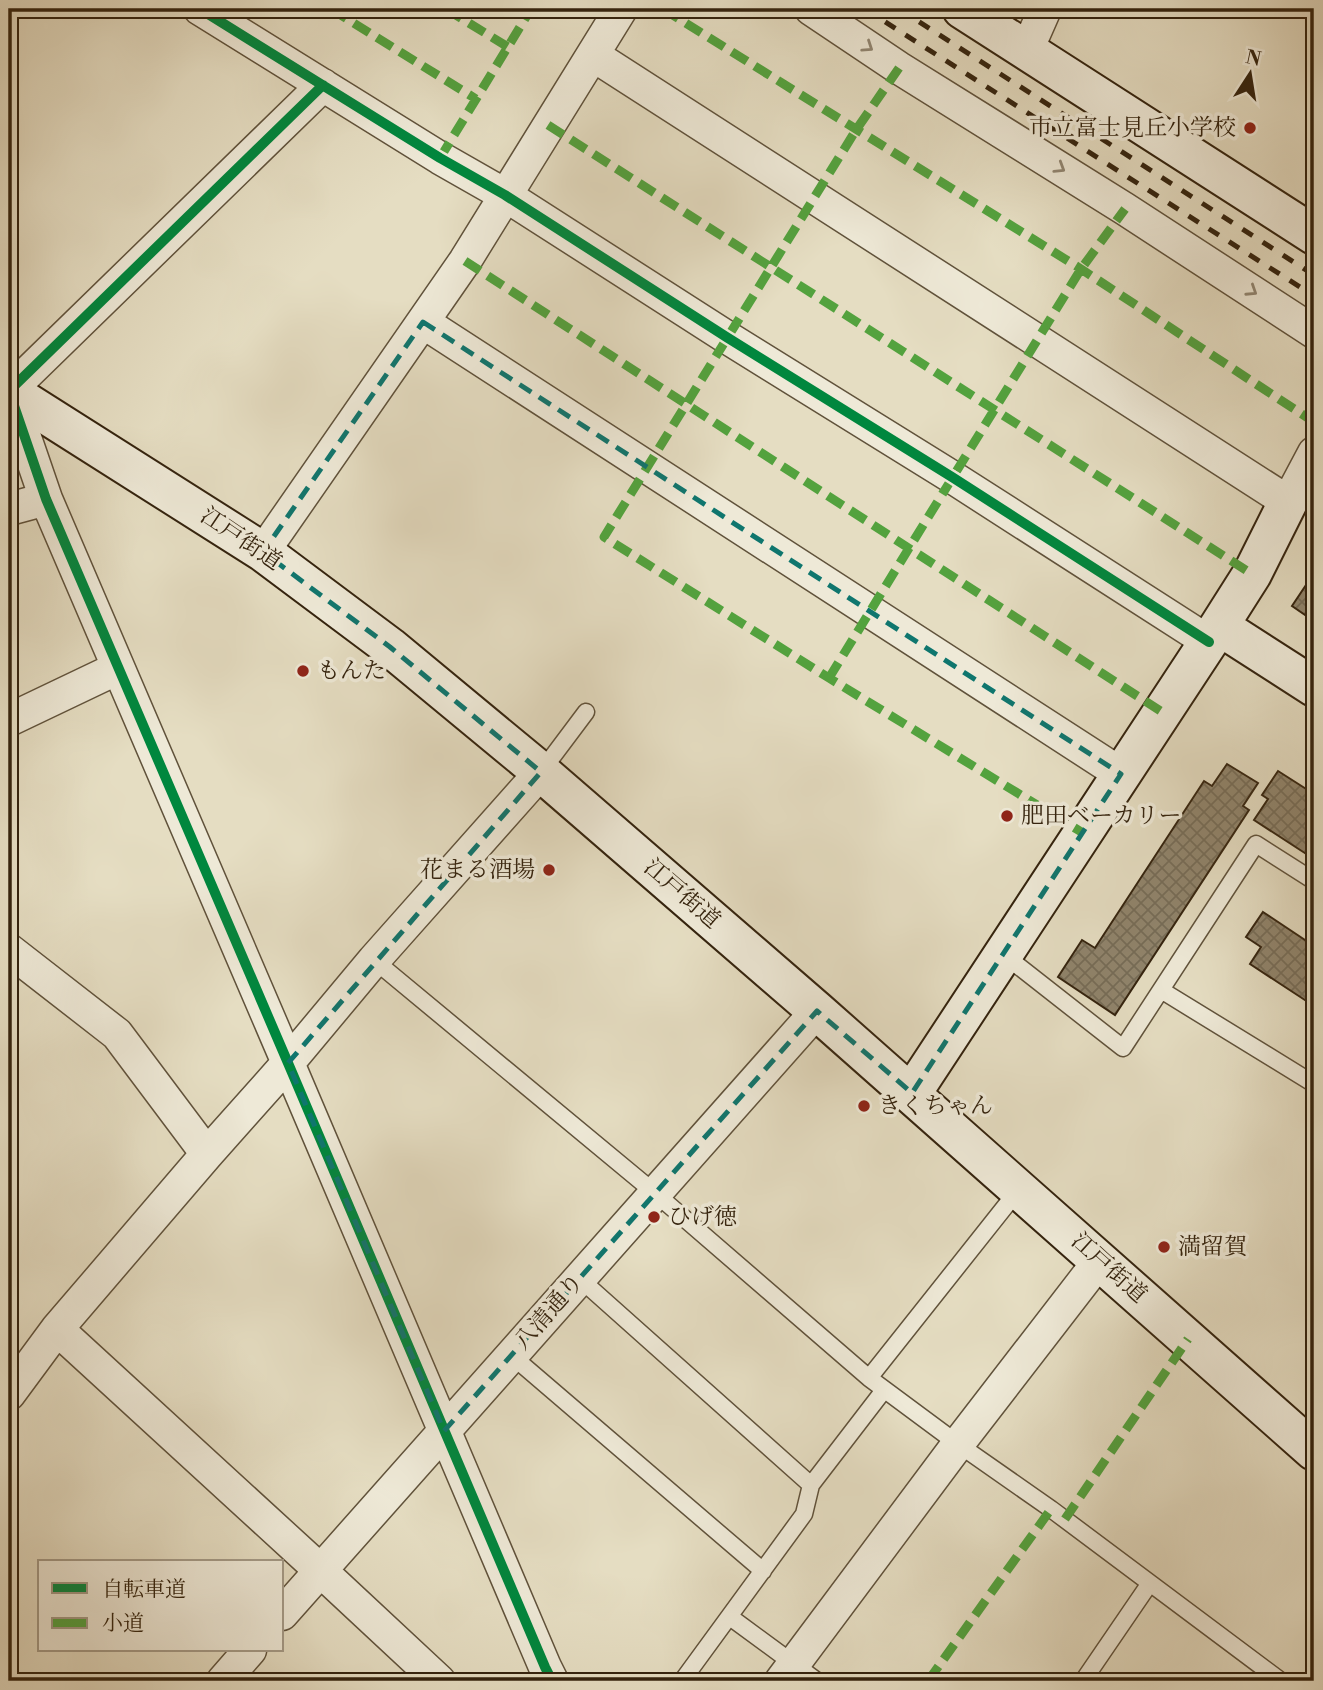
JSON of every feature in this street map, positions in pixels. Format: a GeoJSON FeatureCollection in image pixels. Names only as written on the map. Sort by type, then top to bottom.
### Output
{"type":"FeatureCollection","features":[{"type":"Feature","properties":{"kind":"main road"},"geometry":{"type":"LineString","coordinates":[[962,9],[1314,235]]}},
{"type":"Feature","properties":{"kind":"main road","name":"江戸街道"},"geometry":{"type":"LineString","coordinates":[[9,391],[263,552],[390,647],[541,772],[912,1093],[1314,1451]]}},
{"type":"Feature","properties":{"kind":"main road"},"geometry":{"type":"LineString","coordinates":[[912,1093],[1214,634],[1252,574],[1288,502]]}},
{"type":"Feature","properties":{"kind":"main road"},"geometry":{"type":"LineString","coordinates":[[1214,634],[1314,687]]}},
{"type":"Feature","properties":{"kind":"street"},"geometry":{"type":"LineString","coordinates":[[200,9],[238,19],[323,85],[505,195],[952,477],[1214,634]]}},
{"type":"Feature","properties":{"kind":"street"},"geometry":{"type":"LineString","coordinates":[[263,552],[465,261],[621,9]]}},
{"type":"Feature","properties":{"kind":"street"},"geometry":{"type":"LineString","coordinates":[[811,9],[1314,332]]}},
{"type":"Feature","properties":{"kind":"street"},"geometry":{"type":"LineString","coordinates":[[1027,50],[1045,9]]}},
{"type":"Feature","properties":{"kind":"street"},"geometry":{"type":"LineString","coordinates":[[593,55],[1288,502],[1314,453]]}},
{"type":"Feature","properties":{"kind":"street"},"geometry":{"type":"LineString","coordinates":[[323,85],[9,391],[46,499],[552,1681]]}},
{"type":"Feature","properties":{"kind":"street"},"geometry":{"type":"LineString","coordinates":[[423,322],[1121,774]]}},
{"type":"Feature","properties":{"kind":"street"},"geometry":{"type":"LineString","coordinates":[[9,509],[46,499]]}},
{"type":"Feature","properties":{"kind":"street"},"geometry":{"type":"LineString","coordinates":[[9,720],[118,668]]}},
{"type":"Feature","properties":{"kind":"street"},"geometry":{"type":"LineString","coordinates":[[12,1383],[374,960],[541,772]]}},
{"type":"Feature","properties":{"kind":"street"},"geometry":{"type":"LineString","coordinates":[[9,950],[117,1034],[207,1154]]}},
{"type":"Feature","properties":{"kind":"street","name":"八清通り"},"geometry":{"type":"LineString","coordinates":[[284,1612],[817,1011]]}},
{"type":"Feature","properties":{"kind":"street"},"geometry":{"type":"LineString","coordinates":[[797,1676],[958,1444],[1100,1260]]}},
{"type":"Feature","properties":{"kind":"street"},"geometry":{"type":"LineString","coordinates":[[57,1329],[439,1681]]}},
{"type":"Feature","properties":{"kind":"lane"},"geometry":{"type":"LineString","coordinates":[[541,772],[586,712]]}},
{"type":"Feature","properties":{"kind":"lane"},"geometry":{"type":"LineString","coordinates":[[1003,954],[1123,1048],[1256,844],[1314,881]]}},
{"type":"Feature","properties":{"kind":"lane"},"geometry":{"type":"LineString","coordinates":[[374,960],[655,1193],[884,1390],[1051,1509],[1281,1681]]}},
{"type":"Feature","properties":{"kind":"lane"},"geometry":{"type":"LineString","coordinates":[[1161,990],[1314,1084]]}},
{"type":"Feature","properties":{"kind":"lane"},"geometry":{"type":"LineString","coordinates":[[869,1378],[1020,1189]]}},
{"type":"Feature","properties":{"kind":"lane"},"geometry":{"type":"LineString","coordinates":[[579,1279],[811,1485]]}},
{"type":"Feature","properties":{"kind":"lane"},"geometry":{"type":"LineString","coordinates":[[511,1355],[763,1571]]}},
{"type":"Feature","properties":{"kind":"lane"},"geometry":{"type":"LineString","coordinates":[[682,1681],[804,1514],[811,1485],[884,1390]]}},
{"type":"Feature","properties":{"kind":"lane"},"geometry":{"type":"LineString","coordinates":[[1083,1681],[1150,1583]]}},
{"type":"Feature","properties":{"kind":"lane"},"geometry":{"type":"LineString","coordinates":[[730,1617],[797,1676]]}},
{"type":"Feature","properties":{"kind":"highlighted area"},"geometry":{"type":"Polygon","coordinates":[[[423,322],[1121,774],[912,1093],[817,1011],[444,1431],[288,1063],[541,772],[390,647],[263,552],[423,322]]]}},
{"type":"Feature","properties":{"kind":"building"},"geometry":{"type":"Polygon","coordinates":[[[1314,573],[1314,621],[1292,606],[1314,573]]]}},
{"type":"Feature","properties":{"kind":"building"},"geometry":{"type":"Polygon","coordinates":[[[1227,764],[1258,783],[1243,806],[1249,810],[1115,1015],[1058,977],[1082,940],[1095,948],[1204,781],[1212,786],[1227,764]]]}},
{"type":"Feature","properties":{"kind":"building"},"geometry":{"type":"Polygon","coordinates":[[[1278,771],[1314,794],[1314,859],[1254,820],[1268,799],[1262,795],[1278,771]]]}},
{"type":"Feature","properties":{"kind":"building"},"geometry":{"type":"Polygon","coordinates":[[[1263,912],[1314,946],[1314,1006],[1250,964],[1261,947],[1246,937],[1263,912]]]}},
{"type":"Feature","properties":{"kind":"railway"},"geometry":{"type":"LineString","coordinates":[[865,9],[1314,296]]}},
{"type":"Feature","properties":{"kind":"railway"},"geometry":{"type":"LineString","coordinates":[[899,9],[1314,275]]}},
{"type":"Feature","properties":{"kind":"marked path"},"geometry":{"type":"LineString","coordinates":[[331,9],[476,99]]}},
{"type":"Feature","properties":{"kind":"marked path"},"geometry":{"type":"LineString","coordinates":[[446,9],[508,47]]}},
{"type":"Feature","properties":{"kind":"marked path"},"geometry":{"type":"LineString","coordinates":[[440,158],[531,9]]}},
{"type":"Feature","properties":{"kind":"marked path"},"geometry":{"type":"LineString","coordinates":[[663,9],[1081,269],[1314,422]]}},
{"type":"Feature","properties":{"kind":"marked path"},"geometry":{"type":"LineString","coordinates":[[899,68],[856,130],[604,537],[1083,833]]}},
{"type":"Feature","properties":{"kind":"marked path"},"geometry":{"type":"LineString","coordinates":[[548,125],[1252,574]]}},
{"type":"Feature","properties":{"kind":"marked path"},"geometry":{"type":"LineString","coordinates":[[829,678],[1081,269],[1125,209]]}},
{"type":"Feature","properties":{"kind":"marked path"},"geometry":{"type":"LineString","coordinates":[[465,261],[1162,712]]}},
{"type":"Feature","properties":{"kind":"marked path"},"geometry":{"type":"LineString","coordinates":[[1065,1519],[1188,1339]]}},
{"type":"Feature","properties":{"kind":"marked path"},"geometry":{"type":"LineString","coordinates":[[928,1681],[1051,1509]]}},
{"type":"Feature","properties":{"kind":"cycle path"},"geometry":{"type":"LineString","coordinates":[[200,9],[440,158],[505,195],[1209,642]]}},
{"type":"Feature","properties":{"kind":"cycle path"},"geometry":{"type":"LineString","coordinates":[[323,85],[9,391],[46,499],[552,1681]]}},
{"type":"Feature","properties":{"kind":"place","name":"市立富士見丘小学校"},"geometry":{"type":"Point","coordinates":[1250,128]}},
{"type":"Feature","properties":{"kind":"place","name":"もんた"},"geometry":{"type":"Point","coordinates":[303,671]}},
{"type":"Feature","properties":{"kind":"place","name":"肥田ベーカリー"},"geometry":{"type":"Point","coordinates":[1007,816]}},
{"type":"Feature","properties":{"kind":"place","name":"花まる酒場"},"geometry":{"type":"Point","coordinates":[549,870]}},
{"type":"Feature","properties":{"kind":"place","name":"きくちゃん"},"geometry":{"type":"Point","coordinates":[864,1106]}},
{"type":"Feature","properties":{"kind":"place","name":"ひげ徳"},"geometry":{"type":"Point","coordinates":[654,1217]}},
{"type":"Feature","properties":{"kind":"place","name":"満留賀"},"geometry":{"type":"Point","coordinates":[1164,1247]}}]}
